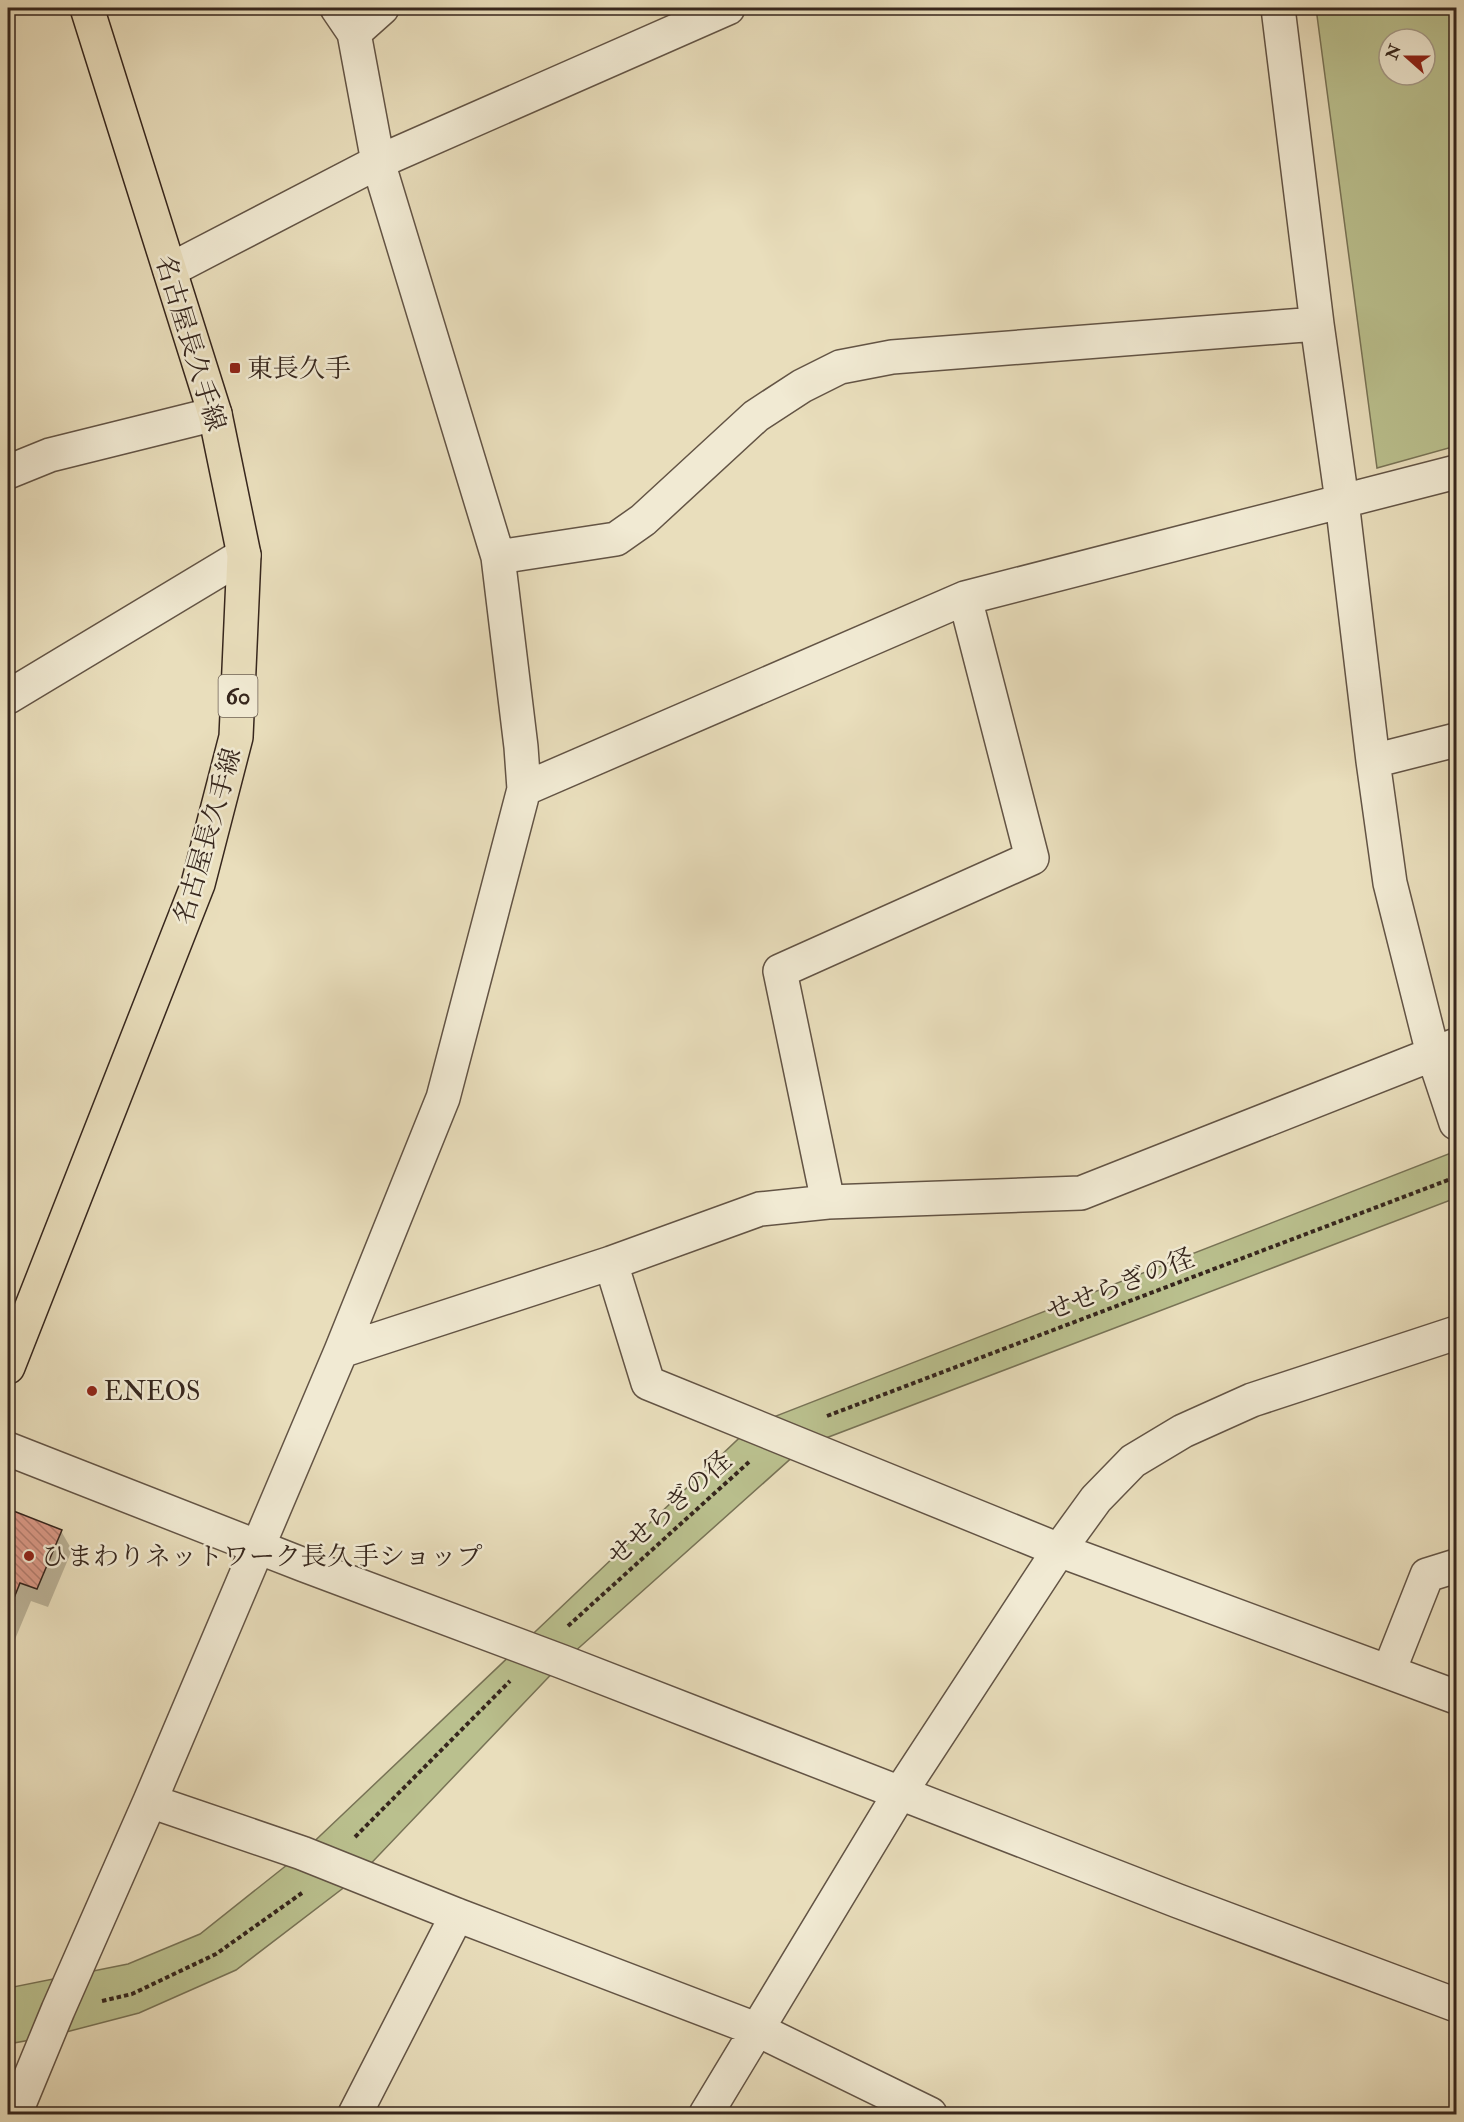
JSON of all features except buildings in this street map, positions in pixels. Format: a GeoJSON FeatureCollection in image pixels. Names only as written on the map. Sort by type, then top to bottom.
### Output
{"type":"FeatureCollection","features":[{"type":"Feature","properties":{"kind":"main road","name":"名古屋長久手線"},"geometry":{"type":"LineString","coordinates":[[8,1367],[198,884],[236,737],[244,555],[215,414],[87,8]]}},
{"type":"Feature","properties":{"kind":"street"},"geometry":{"type":"LineString","coordinates":[[15,2115],[341,1351],[443,1098],[524,789],[498,557],[378,162],[346,20],[382,8]]}},
{"type":"Feature","properties":{"kind":"street"},"geometry":{"type":"LineString","coordinates":[[170,270],[378,162],[728,8]]}},
{"type":"Feature","properties":{"kind":"street"},"geometry":{"type":"LineString","coordinates":[[1278,8],[1390,883],[1445,1049],[1456,1123]]}},
{"type":"Feature","properties":{"kind":"street"},"geometry":{"type":"LineString","coordinates":[[498,557],[616,539],[643,520],[756,416],[801,386],[840,367],[892,357],[1317,324]]}},
{"type":"Feature","properties":{"kind":"street"},"geometry":{"type":"LineString","coordinates":[[8,472],[50,455],[215,414]]}},
{"type":"Feature","properties":{"kind":"street"},"geometry":{"type":"LineString","coordinates":[[524,789],[965,598],[1456,472]]}},
{"type":"Feature","properties":{"kind":"street"},"geometry":{"type":"LineString","coordinates":[[8,697],[244,555]]}},
{"type":"Feature","properties":{"kind":"street"},"geometry":{"type":"LineString","coordinates":[[828,1202],[780,971],[1032,858],[965,598]]}},
{"type":"Feature","properties":{"kind":"street"},"geometry":{"type":"LineString","coordinates":[[1373,761],[1456,740]]}},
{"type":"Feature","properties":{"kind":"street"},"geometry":{"type":"LineString","coordinates":[[341,1351],[611,1263],[760,1209],[828,1202],[1081,1193],[1445,1049]]}},
{"type":"Feature","properties":{"kind":"street"},"geometry":{"type":"LineString","coordinates":[[611,1263],[648,1383],[1059,1550],[1456,1697]]}},
{"type":"Feature","properties":{"kind":"street"},"geometry":{"type":"LineString","coordinates":[[706,2115],[900,1793],[1059,1550],[1096,1499],[1134,1461],[1183,1431],[1252,1400],[1456,1332]]}},
{"type":"Feature","properties":{"kind":"street"},"geometry":{"type":"LineString","coordinates":[[8,1449],[1456,2005]]}},
{"type":"Feature","properties":{"kind":"street"},"geometry":{"type":"LineString","coordinates":[[1389,1671],[1427,1575],[1456,1566]]}},
{"type":"Feature","properties":{"kind":"street"},"geometry":{"type":"LineString","coordinates":[[150,1801],[329,1864],[758,2030],[930,2115]]}},
{"type":"Feature","properties":{"kind":"street"},"geometry":{"type":"LineString","coordinates":[[355,2115],[457,1915]]}},
{"type":"Feature","properties":{"kind":"path","name":"せせらぎの径"},"geometry":{"type":"LineString","coordinates":[[58,2010],[132,1994],[216,1954],[298,1897],[538,1654],[777,1436],[1456,1177]]}},
{"type":"Feature","properties":{"kind":"green space"},"geometry":{"type":"Polygon","coordinates":[[[1316,8],[1456,8],[1456,446],[1377,468],[1316,8]]]}},
{"type":"Feature","properties":{"kind":"green space"},"geometry":{"type":"Polygon","coordinates":[[[1456,1151],[1456,1198],[805,1446],[563,1662],[359,1876],[236,1970],[139,2013],[47,2037],[8,2044],[8,1988],[128,1964],[200,1934],[302,1853],[753,1425],[1456,1151]]]}},
{"type":"Feature","properties":{"kind":"place","name":"東長久手"},"geometry":{"type":"Point","coordinates":[235,368]}},
{"type":"Feature","properties":{"kind":"place","name":"ENEOS"},"geometry":{"type":"Point","coordinates":[92,1391]}},
{"type":"Feature","properties":{"kind":"place","name":"ひまわりネットワーク長久手ショップ"},"geometry":{"type":"Point","coordinates":[29,1556]}}]}
